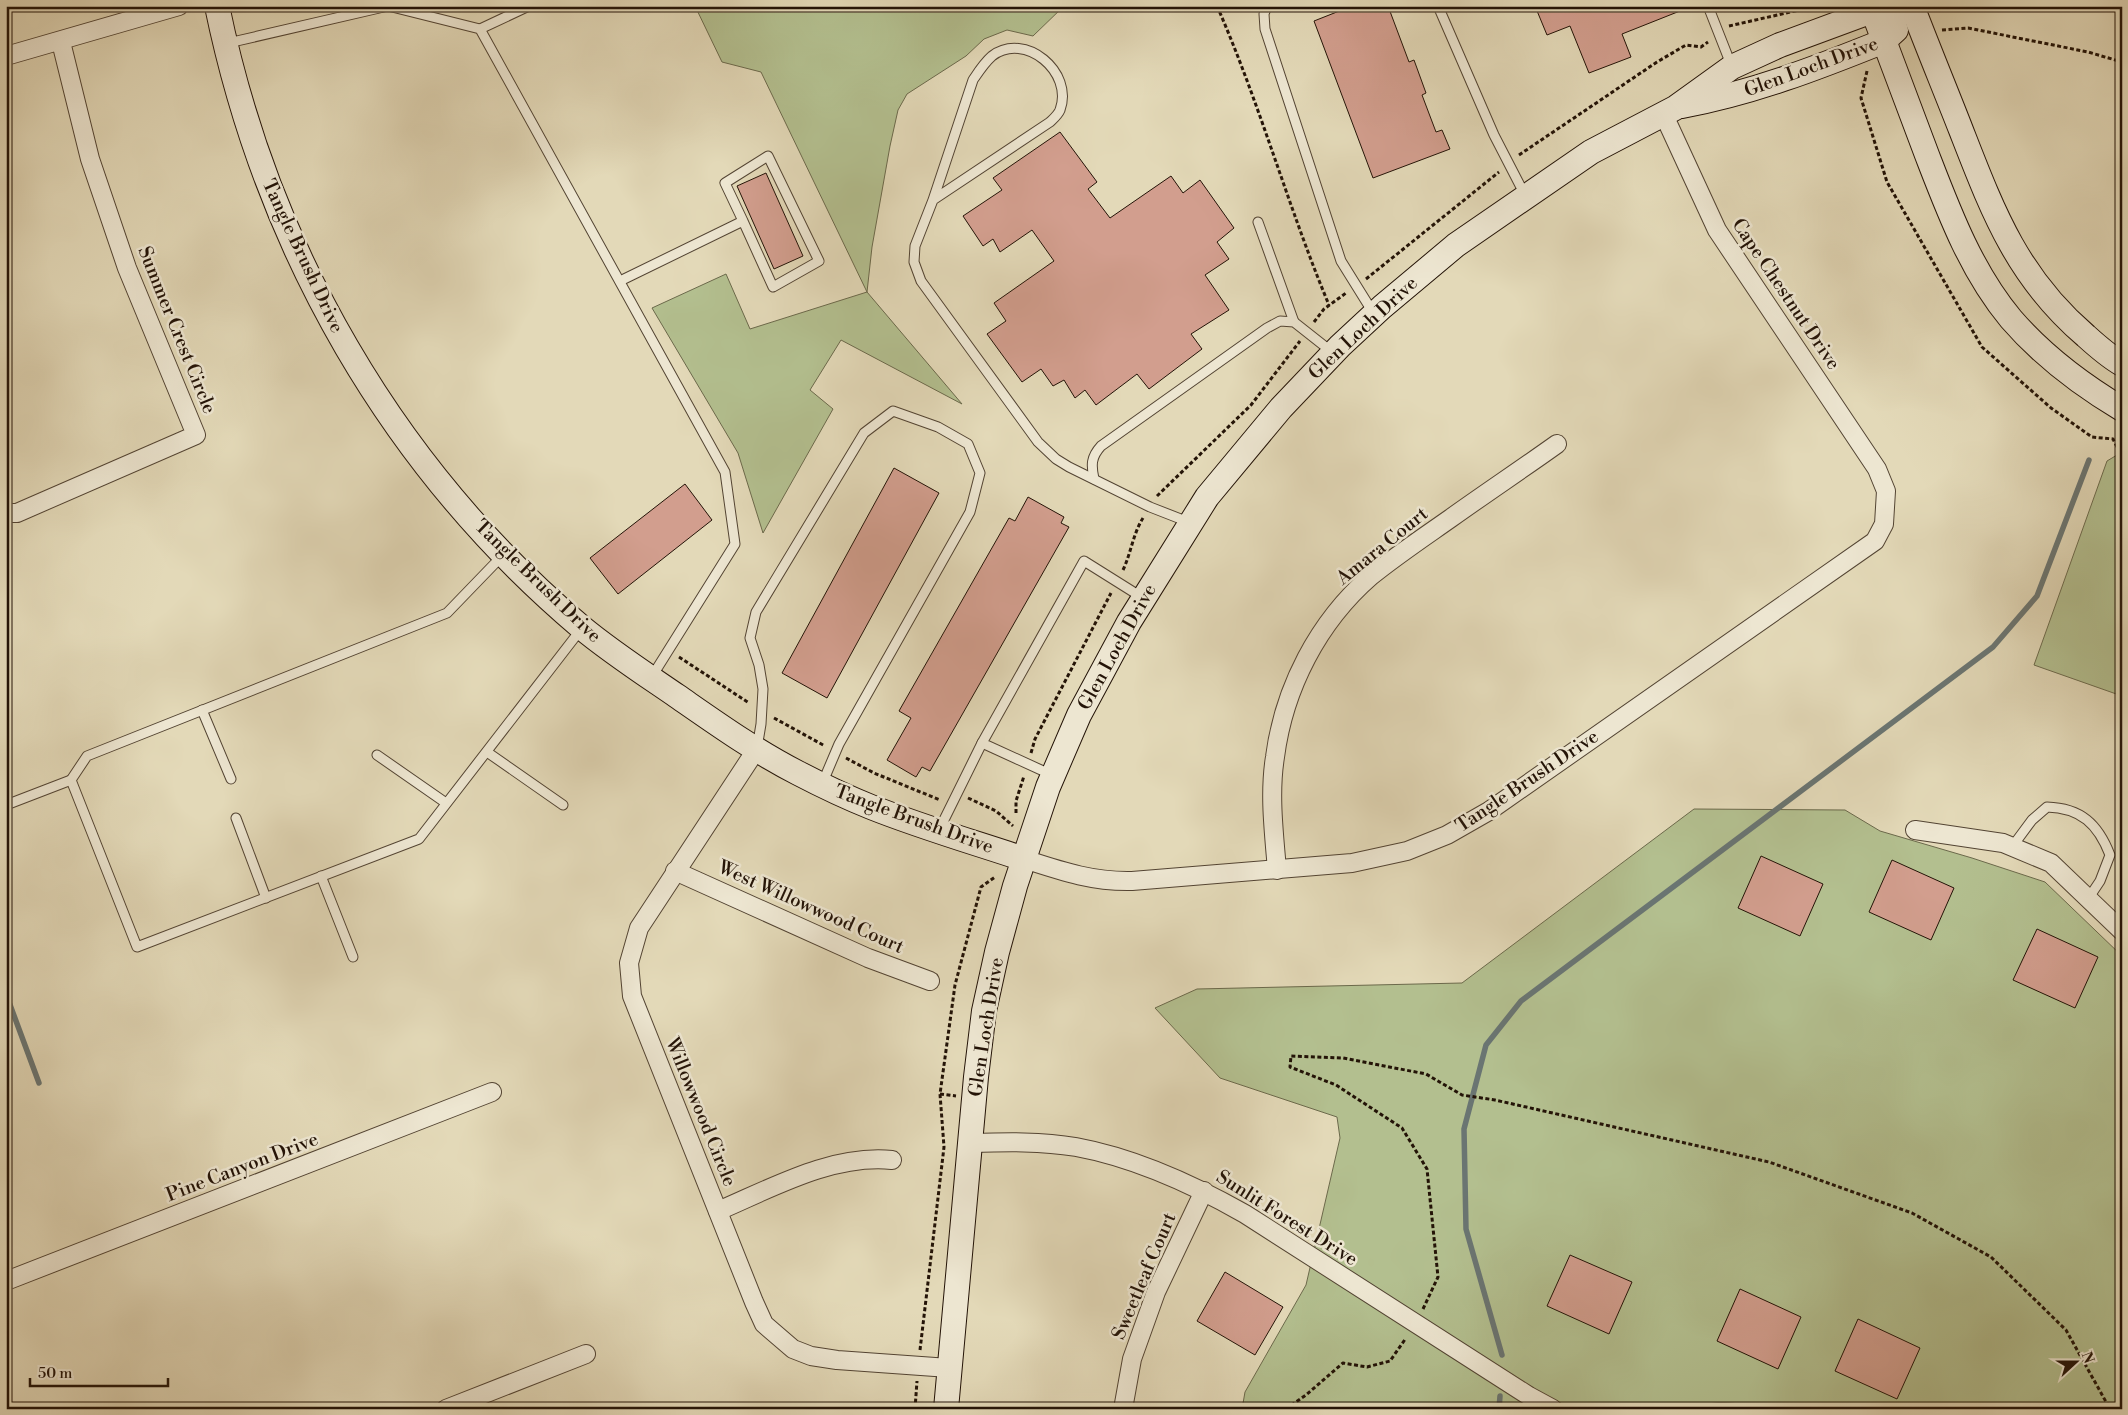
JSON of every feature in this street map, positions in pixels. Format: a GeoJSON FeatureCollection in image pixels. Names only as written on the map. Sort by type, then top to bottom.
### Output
{"type":"FeatureCollection","features":[{"type":"Feature","properties":{"kind":"street"},"geometry":{"type":"LineString","coordinates":[[6,56],[61,42],[179,6]]}},
{"type":"Feature","properties":{"kind":"street","name":"Tangle Brush Drive"},"geometry":{"type":"LineString","coordinates":[[217,6],[244,116],[264,175],[300,259],[329,318],[359,371],[391,418],[453,499],[504,554],[583,628],[756,750],[870,807],[1070,874],[1106,882],[1352,863],[1407,851],[1447,835],[1489,811],[1874,542],[1884,524],[1886,491]]}},
{"type":"Feature","properties":{"kind":"street"},"geometry":{"type":"LineString","coordinates":[[1872,8],[1951,217],[1978,272],[2011,318],[2047,356],[2086,388],[2122,409]]}},
{"type":"Feature","properties":{"kind":"street","name":"Glen Loch Drive"},"geometry":{"type":"LineString","coordinates":[[946,1409],[976,1077],[984,1011],[997,952],[1024,859],[1053,776],[1079,716],[1144,598],[1207,498],[1281,408],[1333,353],[1374,314],[1456,245],[1590,152],[1669,110],[1732,67],[1780,45],[1872,8],[1913,10]]}},
{"type":"Feature","properties":{"kind":"street"},"geometry":{"type":"LineString","coordinates":[[1913,10],[1994,213],[2013,251],[2040,290],[2071,324],[2111,358],[2122,364]]}},
{"type":"Feature","properties":{"kind":"street","name":"Glen Loch Drive"},"geometry":{"type":"LineString","coordinates":[[1669,110],[1708,102],[1771,84],[1884,41],[1913,10]]}},
{"type":"Feature","properties":{"kind":"street","name":"Summer Crest Circle"},"geometry":{"type":"LineString","coordinates":[[6,513],[17,513],[196,435],[121,250],[90,160],[61,42]]}},
{"type":"Feature","properties":{"kind":"street","name":"Cape Chestnut Drive"},"geometry":{"type":"LineString","coordinates":[[1669,110],[1717,230],[1868,454],[1877,469],[1886,491]]}},
{"type":"Feature","properties":{"kind":"street","name":"Amara Court"},"geometry":{"type":"LineString","coordinates":[[1277,870],[1272,801],[1274,758],[1283,714],[1301,668],[1320,634],[1344,604],[1370,578],[1406,549],[1557,444]]}},
{"type":"Feature","properties":{"kind":"street","name":"Willowwood Circle"},"geometry":{"type":"LineString","coordinates":[[756,750],[639,928],[628,963],[632,996],[764,1324],[793,1349],[812,1356],[837,1360],[949,1368]]}},
{"type":"Feature","properties":{"kind":"street"},"geometry":{"type":"LineString","coordinates":[[1915,830],[2003,843],[2051,863],[2122,932]]}},
{"type":"Feature","properties":{"kind":"street","name":"West Willowwood Court"},"geometry":{"type":"LineString","coordinates":[[675,871],[868,958],[930,981]]}},
{"type":"Feature","properties":{"kind":"street","name":"Pine Canyon Drive"},"geometry":{"type":"LineString","coordinates":[[6,1281],[492,1092]]}},
{"type":"Feature","properties":{"kind":"street","name":"Sunlit Forest Drive"},"geometry":{"type":"LineString","coordinates":[[970,1143],[1021,1142],[1076,1147],[1122,1159],[1204,1191],[1245,1214],[1529,1396],[1553,1409]]}},
{"type":"Feature","properties":{"kind":"street"},"geometry":{"type":"LineString","coordinates":[[718,1211],[832,1165],[872,1158],[892,1160]]}},
{"type":"Feature","properties":{"kind":"street","name":"Sweetleaf Court"},"geometry":{"type":"LineString","coordinates":[[1123,1409],[1132,1359],[1153,1300],[1204,1191]]}},
{"type":"Feature","properties":{"kind":"street"},"geometry":{"type":"LineString","coordinates":[[446,1409],[586,1354]]}},
{"type":"Feature","properties":{"kind":"lane"},"geometry":{"type":"LineString","coordinates":[[225,44],[388,6],[480,29],[529,6]]}},
{"type":"Feature","properties":{"kind":"lane"},"geometry":{"type":"LineString","coordinates":[[1267,6],[1264,14],[1265,29],[1341,260],[1374,314]]}},
{"type":"Feature","properties":{"kind":"lane"},"geometry":{"type":"LineString","coordinates":[[1438,6],[1494,135],[1526,197]]}},
{"type":"Feature","properties":{"kind":"lane"},"geometry":{"type":"LineString","coordinates":[[1708,6],[1732,67]]}},
{"type":"Feature","properties":{"kind":"lane"},"geometry":{"type":"LineString","coordinates":[[480,29],[725,472],[735,544],[652,678]]}},
{"type":"Feature","properties":{"kind":"lane"},"geometry":{"type":"LineString","coordinates":[[932,200],[1050,122],[1060,112],[1062,94],[1058,74],[1044,59],[1028,51],[1009,49],[994,55],[982,66],[974,80],[915,246],[914,262],[921,281],[1038,442],[1056,459],[1150,507],[1191,523]]}},
{"type":"Feature","properties":{"kind":"lane"},"geometry":{"type":"LineString","coordinates":[[768,156],[819,261],[773,287],[743,221],[725,183],[768,156]]}},
{"type":"Feature","properties":{"kind":"lane"},"geometry":{"type":"LineString","coordinates":[[620,281],[743,221]]}},
{"type":"Feature","properties":{"kind":"lane"},"geometry":{"type":"LineString","coordinates":[[1258,222],[1294,322],[1333,353]]}},
{"type":"Feature","properties":{"kind":"lane"},"geometry":{"type":"LineString","coordinates":[[1094,479],[1091,461],[1094,454],[1113,436],[1267,328],[1280,321],[1294,322]]}},
{"type":"Feature","properties":{"kind":"lane"},"geometry":{"type":"LineString","coordinates":[[756,750],[761,724],[763,689],[759,664],[750,638],[756,612],[864,433],[893,411],[938,427],[968,444],[980,473],[970,512],[839,744],[822,784]]}},
{"type":"Feature","properties":{"kind":"lane"},"geometry":{"type":"LineString","coordinates":[[6,805],[71,780],[87,756],[447,612],[504,554]]}},
{"type":"Feature","properties":{"kind":"lane"},"geometry":{"type":"LineString","coordinates":[[939,830],[982,743],[1084,561],[1144,598]]}},
{"type":"Feature","properties":{"kind":"lane"},"geometry":{"type":"LineString","coordinates":[[71,780],[137,947],[419,839],[583,628]]}},
{"type":"Feature","properties":{"kind":"lane"},"geometry":{"type":"LineString","coordinates":[[202,710],[231,778]]}},
{"type":"Feature","properties":{"kind":"lane"},"geometry":{"type":"LineString","coordinates":[[982,743],[1053,776]]}},
{"type":"Feature","properties":{"kind":"lane"},"geometry":{"type":"LineString","coordinates":[[486,752],[563,805]]}},
{"type":"Feature","properties":{"kind":"lane"},"geometry":{"type":"LineString","coordinates":[[377,755],[446,803]]}},
{"type":"Feature","properties":{"kind":"lane"},"geometry":{"type":"LineString","coordinates":[[2012,847],[2032,820],[2048,807],[2065,808],[2090,820],[2104,840],[2110,855],[2100,881],[2088,899]]}},
{"type":"Feature","properties":{"kind":"lane"},"geometry":{"type":"LineString","coordinates":[[236,818],[266,898]]}},
{"type":"Feature","properties":{"kind":"lane"},"geometry":{"type":"LineString","coordinates":[[321,876],[353,957]]}},
{"type":"Feature","properties":{"kind":"path"},"geometry":{"type":"LineString","coordinates":[[1217,6],[1240,60],[1312,266],[1329,305]]}},
{"type":"Feature","properties":{"kind":"path"},"geometry":{"type":"LineString","coordinates":[[1939,31],[1968,28],[2088,52],[2122,62]]}},
{"type":"Feature","properties":{"kind":"path"},"geometry":{"type":"LineString","coordinates":[[1286,1409],[1306,1395],[1343,1363],[1367,1367],[1390,1361],[1416,1324],[1438,1277],[1427,1169],[1402,1128],[1336,1084],[1290,1067],[1291,1056],[1343,1058],[1426,1074],[1462,1095],[1495,1100],[1769,1162],[1912,1213],[1991,1257],[2066,1330],[2110,1409]]}},
{"type":"Feature","properties":{"kind":"green space"},"geometry":{"type":"Polygon","coordinates":[[[695,6],[1064,6],[1033,36],[1007,30],[984,39],[966,56],[907,94],[898,110],[890,146],[872,247],[867,292],[761,72],[722,62],[695,6]]]}},
{"type":"Feature","properties":{"kind":"green space"},"geometry":{"type":"Polygon","coordinates":[[[726,274],[750,329],[867,292],[962,404],[841,340],[810,390],[833,409],[763,533],[738,453],[652,308],[726,274]]]}},
{"type":"Feature","properties":{"kind":"green space"},"geometry":{"type":"Polygon","coordinates":[[[2122,452],[2122,696],[2034,665],[2107,461],[2122,452]]]}},
{"type":"Feature","properties":{"kind":"green space"},"geometry":{"type":"Polygon","coordinates":[[[1694,809],[1845,810],[1880,831],[2045,882],[2122,956],[2122,1409],[1776,1409],[1722,1403],[1701,1405],[1692,1409],[1242,1409],[1245,1392],[1306,1285],[1340,1138],[1337,1117],[1220,1078],[1155,1008],[1197,989],[1462,983],[1694,809]]]}},
{"type":"Feature","properties":{"kind":"building"},"geometry":{"type":"Polygon","coordinates":[[[1352,6],[1388,6],[1409,62],[1414,60],[1426,93],[1422,95],[1436,132],[1442,130],[1450,149],[1373,178],[1314,21],[1352,6]]]}},
{"type":"Feature","properties":{"kind":"building"},"geometry":{"type":"Polygon","coordinates":[[[1535,6],[1690,7],[1622,34],[1631,57],[1589,73],[1570,26],[1547,35],[1535,6]]]}},
{"type":"Feature","properties":{"kind":"building"},"geometry":{"type":"Polygon","coordinates":[[[1060,132],[1097,182],[1088,189],[1110,218],[1171,176],[1183,193],[1200,180],[1234,228],[1217,242],[1229,259],[1205,275],[1229,310],[1191,334],[1202,349],[1149,389],[1137,374],[1096,405],[1085,390],[1075,398],[1064,380],[1053,386],[1041,369],[1022,382],[987,334],[1006,321],[994,303],[1054,261],[1032,230],[1000,252],[993,239],[983,246],[963,216],[1002,190],[993,178],[1060,132]]]}},
{"type":"Feature","properties":{"kind":"building"},"geometry":{"type":"Polygon","coordinates":[[[766,173],[803,256],[774,269],[737,186],[766,173]]]}},
{"type":"Feature","properties":{"kind":"building"},"geometry":{"type":"Polygon","coordinates":[[[894,468],[939,493],[827,698],[782,673],[894,468]]]}},
{"type":"Feature","properties":{"kind":"building"},"geometry":{"type":"Polygon","coordinates":[[[685,484],[712,520],[618,594],[590,558],[685,484]]]}},
{"type":"Feature","properties":{"kind":"building"},"geometry":{"type":"Polygon","coordinates":[[[1028,497],[1064,517],[1061,523],[1069,527],[930,771],[922,767],[916,777],[887,760],[911,718],[899,711],[1009,518],[1015,521],[1028,497]]]}},
{"type":"Feature","properties":{"kind":"building"},"geometry":{"type":"Polygon","coordinates":[[[1761,856],[1823,884],[1800,936],[1738,908],[1761,856]]]}},
{"type":"Feature","properties":{"kind":"building"},"geometry":{"type":"Polygon","coordinates":[[[1892,860],[1954,888],[1931,940],[1869,912],[1892,860]]]}},
{"type":"Feature","properties":{"kind":"building"},"geometry":{"type":"Polygon","coordinates":[[[2037,929],[2098,957],[2075,1008],[2013,980],[2037,929]]]}},
{"type":"Feature","properties":{"kind":"building"},"geometry":{"type":"Polygon","coordinates":[[[1570,1255],[1632,1282],[1609,1334],[1547,1306],[1570,1255]]]}},
{"type":"Feature","properties":{"kind":"building"},"geometry":{"type":"Polygon","coordinates":[[[1225,1272],[1283,1307],[1255,1355],[1197,1321],[1225,1272]]]}},
{"type":"Feature","properties":{"kind":"building"},"geometry":{"type":"Polygon","coordinates":[[[1740,1289],[1801,1317],[1778,1369],[1717,1341],[1740,1289]]]}},
{"type":"Feature","properties":{"kind":"building"},"geometry":{"type":"Polygon","coordinates":[[[1858,1319],[1920,1348],[1897,1399],[1835,1371],[1858,1319]]]}},
{"type":"Feature","properties":{"kind":"waterway"},"geometry":{"type":"LineString","coordinates":[[1502,1355],[1466,1229],[1464,1129],[1486,1045],[1521,1001],[1993,647],[2037,596],[2089,460]]}},
{"type":"Feature","properties":{"kind":"waterway"},"geometry":{"type":"LineString","coordinates":[[6,994],[39,1083]]}},
{"type":"Feature","properties":{"kind":"waterway"},"geometry":{"type":"LineString","coordinates":[[1499,1409],[1500,1396]]}}]}
